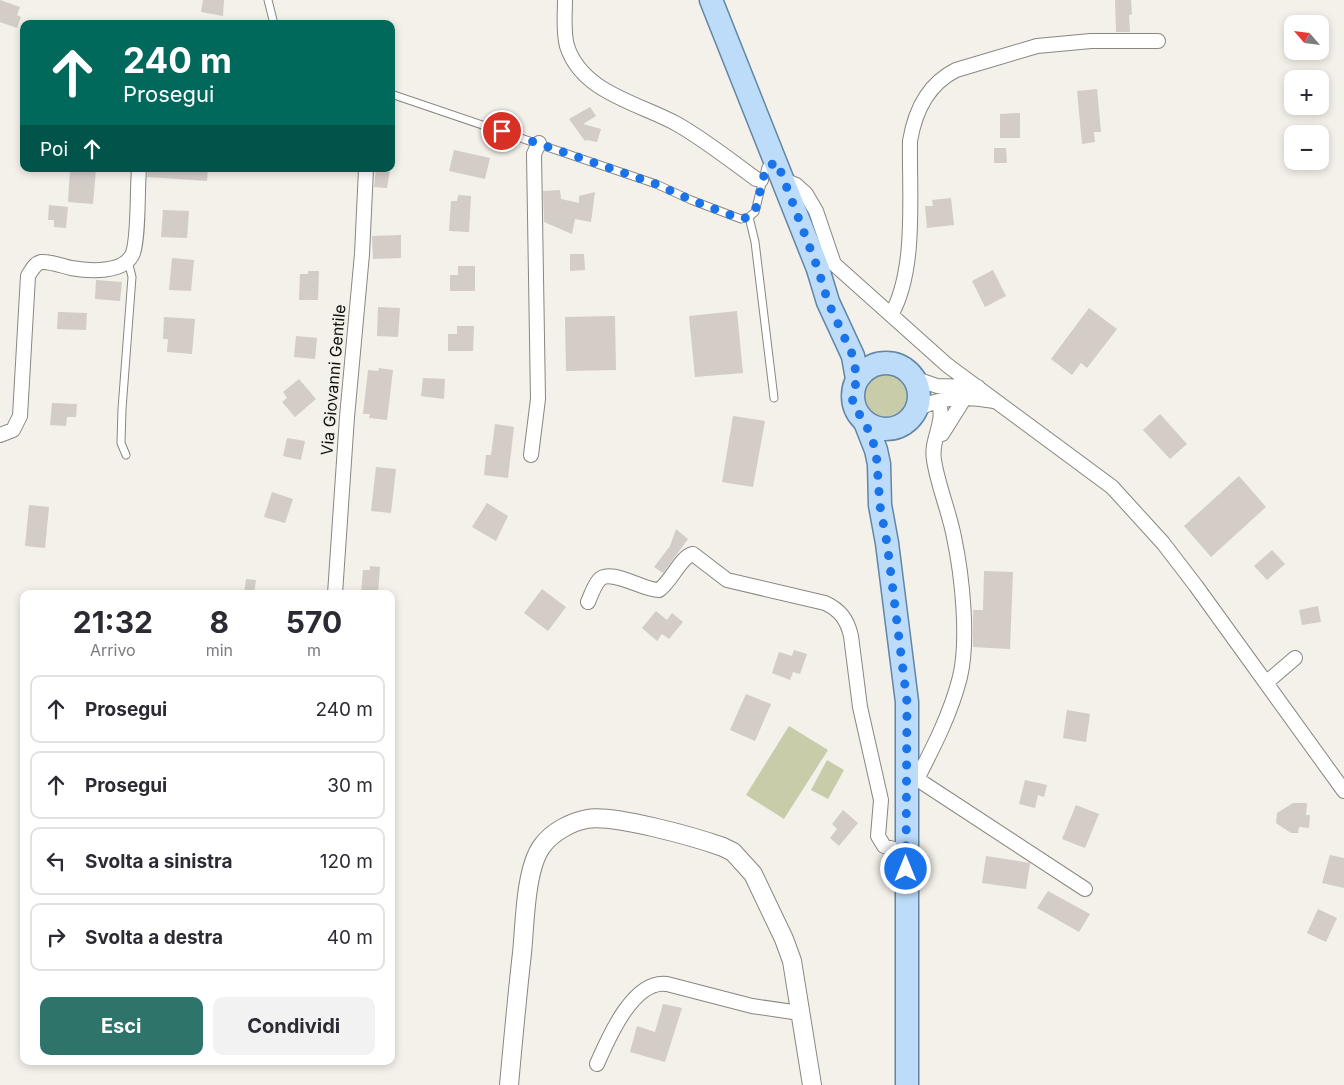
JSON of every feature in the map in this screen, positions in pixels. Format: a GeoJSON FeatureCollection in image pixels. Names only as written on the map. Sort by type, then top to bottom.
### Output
{"type":"FeatureCollection","features":[{"type":"Feature","properties":{"kind":"main road"},"geometry":{"type":"LineString","coordinates":[[711,0],[818,269],[828,302],[853,356],[857,379],[852,397],[854,407],[865,422],[876,450],[880,506],[887,543],[907,702],[912,779],[906,853],[907,1085]]}},
{"type":"Feature","properties":{"kind":"main road"},"geometry":{"type":"LineString","coordinates":[[818,269],[850,329],[875,354],[908,370],[914,378],[919,391],[908,419],[888,458],[886,477],[887,543]]}},
{"type":"Feature","properties":{"kind":"main road"},"geometry":{"type":"LineString","coordinates":[[857,379],[871,366],[889,362]]}},
{"type":"Feature","properties":{"kind":"main road"},"geometry":{"type":"LineString","coordinates":[[865,422],[882,429],[908,419]]}},
{"type":"Feature","properties":{"kind":"street"},"geometry":{"type":"LineString","coordinates":[[565,0],[567,46],[584,72],[599,87],[675,123],[702,139],[756,179],[761,180]]}},
{"type":"Feature","properties":{"kind":"street"},"geometry":{"type":"LineString","coordinates":[[890,315],[899,301],[906,269],[910,141],[913,123],[922,102],[934,86],[956,70],[1037,46],[1091,41],[1158,41]]}},
{"type":"Feature","properties":{"kind":"street"},"geometry":{"type":"LineString","coordinates":[[531,455],[538,400],[534,154],[538,143]]}},
{"type":"Feature","properties":{"kind":"street"},"geometry":{"type":"LineString","coordinates":[[780,171],[806,194],[816,211],[834,264],[947,365],[1112,487],[1162,542],[1267,682],[1344,791]]}},
{"type":"Feature","properties":{"kind":"street"},"geometry":{"type":"LineString","coordinates":[[0,435],[13,430],[19,422],[28,276],[35,265],[42,262],[72,268],[100,270],[116,267],[128,262],[134,246],[139,172]]}},
{"type":"Feature","properties":{"kind":"street","name":"Via Giovanni Gentile"},"geometry":{"type":"LineString","coordinates":[[335,590],[347,417],[362,254],[366,172]]}},
{"type":"Feature","properties":{"kind":"street"},"geometry":{"type":"LineString","coordinates":[[914,378],[937,386],[978,387]]}},
{"type":"Feature","properties":{"kind":"street"},"geometry":{"type":"LineString","coordinates":[[908,419],[926,404],[938,401],[964,399],[997,401]]}},
{"type":"Feature","properties":{"kind":"street"},"geometry":{"type":"LineString","coordinates":[[933,455],[946,426],[964,399]]}},
{"type":"Feature","properties":{"kind":"street"},"geometry":{"type":"LineString","coordinates":[[938,401],[942,419],[933,455],[959,561],[963,642],[960,675],[948,713],[912,779],[1085,889]]}},
{"type":"Feature","properties":{"kind":"street"},"geometry":{"type":"LineString","coordinates":[[588,602],[600,580],[605,576],[619,577],[646,588],[660,590],[687,557],[693,554],[727,580],[825,603],[836,608],[848,625],[851,636],[860,707],[881,800],[878,836],[884,846],[906,853]]}},
{"type":"Feature","properties":{"kind":"street"},"geometry":{"type":"LineString","coordinates":[[1267,682],[1295,658]]}},
{"type":"Feature","properties":{"kind":"street"},"geometry":{"type":"LineString","coordinates":[[509,1085],[525,922],[534,868],[541,846],[549,838],[572,823],[603,817],[710,842],[732,852],[753,874],[784,939],[792,961],[812,1085]]}},
{"type":"Feature","properties":{"kind":"street"},"geometry":{"type":"LineString","coordinates":[[597,1064],[620,1017],[647,988],[658,984],[667,984],[752,1006],[800,1013]]}},
{"type":"Feature","properties":{"kind":"lane"},"geometry":{"type":"LineString","coordinates":[[268,0],[273,20]]}},
{"type":"Feature","properties":{"kind":"lane"},"geometry":{"type":"LineString","coordinates":[[395,95],[656,184],[741,219],[749,217],[755,212],[761,180],[766,167],[780,171]]}},
{"type":"Feature","properties":{"kind":"lane"},"geometry":{"type":"LineString","coordinates":[[749,217],[754,242],[774,398]]}},
{"type":"Feature","properties":{"kind":"lane"},"geometry":{"type":"LineString","coordinates":[[126,455],[122,443],[122,409],[132,277],[128,262]]}},
{"type":"Feature","properties":{"kind":"green space"},"geometry":{"type":"Polygon","coordinates":[[[880,367],[892,367],[902,371],[910,379],[914,395],[910,411],[902,419],[892,423],[880,423],[870,419],[862,411],[858,401],[858,389],[862,379],[870,371],[880,367]]]}},
{"type":"Feature","properties":{"kind":"green space"},"geometry":{"type":"Polygon","coordinates":[[[789,726],[828,750],[784,819],[746,795],[789,726]]]}},
{"type":"Feature","properties":{"kind":"green space"},"geometry":{"type":"Polygon","coordinates":[[[827,760],[844,770],[828,799],[811,790],[827,760]]]}},
{"type":"Feature","properties":{"kind":"building"},"geometry":{"type":"Polygon","coordinates":[[[0,0],[20,7],[17,15],[21,17],[17,28],[0,22],[0,0]]]}},
{"type":"Feature","properties":{"kind":"building"},"geometry":{"type":"Polygon","coordinates":[[[203,0],[224,0],[223,16],[201,12],[203,0]]]}},
{"type":"Feature","properties":{"kind":"building"},"geometry":{"type":"Polygon","coordinates":[[[1115,0],[1131,0],[1132,14],[1129,15],[1130,32],[1116,32],[1115,0]]]}},
{"type":"Feature","properties":{"kind":"building"},"geometry":{"type":"Polygon","coordinates":[[[1097,89],[1101,132],[1094,132],[1095,142],[1082,144],[1077,91],[1097,89]]]}},
{"type":"Feature","properties":{"kind":"building"},"geometry":{"type":"Polygon","coordinates":[[[590,107],[596,116],[583,124],[601,129],[597,142],[585,141],[569,119],[590,107]]]}},
{"type":"Feature","properties":{"kind":"building"},"geometry":{"type":"Polygon","coordinates":[[[1020,113],[1020,138],[1000,138],[1000,114],[1020,113]]]}},
{"type":"Feature","properties":{"kind":"building"},"geometry":{"type":"Polygon","coordinates":[[[994,148],[1006,148],[1007,163],[994,163],[994,148]]]}},
{"type":"Feature","properties":{"kind":"building"},"geometry":{"type":"Polygon","coordinates":[[[454,150],[490,158],[485,179],[449,171],[454,150]]]}},
{"type":"Feature","properties":{"kind":"building"},"geometry":{"type":"Polygon","coordinates":[[[70,172],[96,172],[93,204],[68,202],[70,172]]]}},
{"type":"Feature","properties":{"kind":"building"},"geometry":{"type":"Polygon","coordinates":[[[148,172],[208,172],[207,181],[147,177],[148,172]]]}},
{"type":"Feature","properties":{"kind":"building"},"geometry":{"type":"Polygon","coordinates":[[[376,172],[390,172],[387,188],[374,187],[376,172]]]}},
{"type":"Feature","properties":{"kind":"building"},"geometry":{"type":"Polygon","coordinates":[[[560,190],[561,199],[579,203],[579,196],[595,192],[591,222],[575,219],[572,234],[544,222],[543,191],[560,190]]]}},
{"type":"Feature","properties":{"kind":"building"},"geometry":{"type":"Polygon","coordinates":[[[458,195],[471,196],[469,232],[449,231],[451,201],[457,201],[458,195]]]}},
{"type":"Feature","properties":{"kind":"building"},"geometry":{"type":"Polygon","coordinates":[[[951,198],[954,225],[927,228],[925,206],[933,206],[932,200],[951,198]]]}},
{"type":"Feature","properties":{"kind":"building"},"geometry":{"type":"Polygon","coordinates":[[[49,205],[68,207],[66,228],[54,227],[54,220],[48,220],[49,205]]]}},
{"type":"Feature","properties":{"kind":"building"},"geometry":{"type":"Polygon","coordinates":[[[163,210],[189,211],[187,238],[161,237],[163,210]]]}},
{"type":"Feature","properties":{"kind":"building"},"geometry":{"type":"Polygon","coordinates":[[[401,235],[401,258],[373,259],[372,236],[401,235]]]}},
{"type":"Feature","properties":{"kind":"building"},"geometry":{"type":"Polygon","coordinates":[[[570,254],[584,254],[585,270],[570,271],[570,254]]]}},
{"type":"Feature","properties":{"kind":"building"},"geometry":{"type":"Polygon","coordinates":[[[172,258],[194,260],[191,291],[169,290],[172,258]]]}},
{"type":"Feature","properties":{"kind":"building"},"geometry":{"type":"Polygon","coordinates":[[[458,266],[475,266],[475,291],[450,291],[450,275],[458,275],[458,266]]]}},
{"type":"Feature","properties":{"kind":"building"},"geometry":{"type":"Polygon","coordinates":[[[993,270],[1006,296],[985,307],[972,281],[993,270]]]}},
{"type":"Feature","properties":{"kind":"building"},"geometry":{"type":"Polygon","coordinates":[[[308,271],[319,271],[318,300],[299,300],[300,274],[308,274],[308,271]]]}},
{"type":"Feature","properties":{"kind":"building"},"geometry":{"type":"Polygon","coordinates":[[[96,280],[122,282],[120,301],[95,299],[96,280]]]}},
{"type":"Feature","properties":{"kind":"building"},"geometry":{"type":"Polygon","coordinates":[[[378,307],[400,308],[398,337],[377,336],[378,307]]]}},
{"type":"Feature","properties":{"kind":"building"},"geometry":{"type":"Polygon","coordinates":[[[1089,308],[1117,329],[1087,368],[1081,363],[1072,375],[1051,359],[1089,308]]]}},
{"type":"Feature","properties":{"kind":"building"},"geometry":{"type":"Polygon","coordinates":[[[737,311],[743,373],[695,377],[689,316],[737,311]]]}},
{"type":"Feature","properties":{"kind":"building"},"geometry":{"type":"Polygon","coordinates":[[[58,312],[87,313],[86,330],[57,329],[58,312]]]}},
{"type":"Feature","properties":{"kind":"building"},"geometry":{"type":"Polygon","coordinates":[[[615,316],[616,370],[566,371],[565,317],[615,316]]]}},
{"type":"Feature","properties":{"kind":"building"},"geometry":{"type":"Polygon","coordinates":[[[164,317],[195,319],[192,354],[167,352],[168,339],[163,339],[164,317]]]}},
{"type":"Feature","properties":{"kind":"building"},"geometry":{"type":"Polygon","coordinates":[[[457,326],[474,326],[473,351],[448,351],[448,334],[457,334],[457,326]]]}},
{"type":"Feature","properties":{"kind":"building"},"geometry":{"type":"Polygon","coordinates":[[[296,336],[317,338],[315,359],[294,357],[296,336]]]}},
{"type":"Feature","properties":{"kind":"building"},"geometry":{"type":"Polygon","coordinates":[[[379,368],[393,370],[387,420],[369,418],[370,414],[363,414],[368,370],[378,371],[379,368]]]}},
{"type":"Feature","properties":{"kind":"building"},"geometry":{"type":"Polygon","coordinates":[[[423,378],[445,379],[444,399],[421,396],[423,378]]]}},
{"type":"Feature","properties":{"kind":"building"},"geometry":{"type":"Polygon","coordinates":[[[299,379],[316,399],[295,417],[282,402],[287,398],[283,392],[299,379]]]}},
{"type":"Feature","properties":{"kind":"building"},"geometry":{"type":"Polygon","coordinates":[[[52,403],[77,404],[76,417],[67,417],[66,426],[50,425],[52,403]]]}},
{"type":"Feature","properties":{"kind":"building"},"geometry":{"type":"Polygon","coordinates":[[[1160,414],[1187,444],[1170,459],[1143,430],[1160,414]]]}},
{"type":"Feature","properties":{"kind":"building"},"geometry":{"type":"Polygon","coordinates":[[[733,416],[765,421],[753,487],[722,482],[733,416]]]}},
{"type":"Feature","properties":{"kind":"building"},"geometry":{"type":"Polygon","coordinates":[[[495,424],[514,427],[508,478],[484,475],[486,455],[491,455],[495,424]]]}},
{"type":"Feature","properties":{"kind":"building"},"geometry":{"type":"Polygon","coordinates":[[[287,438],[305,441],[301,460],[283,456],[287,438]]]}},
{"type":"Feature","properties":{"kind":"building"},"geometry":{"type":"Polygon","coordinates":[[[376,467],[396,469],[391,513],[371,511],[376,467]]]}},
{"type":"Feature","properties":{"kind":"building"},"geometry":{"type":"Polygon","coordinates":[[[1239,476],[1266,507],[1211,557],[1184,526],[1239,476]]]}},
{"type":"Feature","properties":{"kind":"building"},"geometry":{"type":"Polygon","coordinates":[[[272,492],[293,499],[285,523],[264,517],[272,492]]]}},
{"type":"Feature","properties":{"kind":"building"},"geometry":{"type":"Polygon","coordinates":[[[487,503],[508,516],[496,541],[472,527],[487,503]]]}},
{"type":"Feature","properties":{"kind":"building"},"geometry":{"type":"Polygon","coordinates":[[[29,505],[49,507],[45,548],[25,546],[29,505]]]}},
{"type":"Feature","properties":{"kind":"building"},"geometry":{"type":"Polygon","coordinates":[[[676,529],[688,539],[663,573],[654,567],[670,546],[676,529]]]}},
{"type":"Feature","properties":{"kind":"building"},"geometry":{"type":"Polygon","coordinates":[[[1272,550],[1285,564],[1267,580],[1254,566],[1272,550]]]}},
{"type":"Feature","properties":{"kind":"building"},"geometry":{"type":"Polygon","coordinates":[[[370,566],[380,567],[378,590],[361,590],[363,570],[370,570],[370,566]]]}},
{"type":"Feature","properties":{"kind":"building"},"geometry":{"type":"Polygon","coordinates":[[[984,571],[1013,572],[1010,649],[973,647],[973,610],[983,610],[984,571]]]}},
{"type":"Feature","properties":{"kind":"building"},"geometry":{"type":"Polygon","coordinates":[[[246,579],[256,580],[255,590],[245,590],[246,579]]]}},
{"type":"Feature","properties":{"kind":"building"},"geometry":{"type":"Polygon","coordinates":[[[542,589],[566,607],[548,631],[524,613],[542,589]]]}},
{"type":"Feature","properties":{"kind":"building"},"geometry":{"type":"Polygon","coordinates":[[[1318,606],[1321,622],[1302,625],[1299,610],[1318,606]]]}},
{"type":"Feature","properties":{"kind":"building"},"geometry":{"type":"Polygon","coordinates":[[[656,611],[667,620],[672,613],[683,622],[669,639],[662,634],[657,641],[642,628],[656,611]]]}},
{"type":"Feature","properties":{"kind":"building"},"geometry":{"type":"Polygon","coordinates":[[[794,650],[807,654],[800,674],[793,672],[790,680],[772,673],[779,652],[792,656],[794,650]]]}},
{"type":"Feature","properties":{"kind":"building"},"geometry":{"type":"Polygon","coordinates":[[[746,694],[771,704],[755,741],[730,730],[746,694]]]}},
{"type":"Feature","properties":{"kind":"building"},"geometry":{"type":"Polygon","coordinates":[[[1067,710],[1090,714],[1086,742],[1063,738],[1067,710]]]}},
{"type":"Feature","properties":{"kind":"building"},"geometry":{"type":"Polygon","coordinates":[[[1025,780],[1047,785],[1044,797],[1038,795],[1035,808],[1019,804],[1025,780]]]}},
{"type":"Feature","properties":{"kind":"building"},"geometry":{"type":"Polygon","coordinates":[[[1293,803],[1307,803],[1306,815],[1310,815],[1309,828],[1299,827],[1298,833],[1291,833],[1276,823],[1277,813],[1293,803]]]}},
{"type":"Feature","properties":{"kind":"building"},"geometry":{"type":"Polygon","coordinates":[[[1076,805],[1099,814],[1085,848],[1062,839],[1076,805]]]}},
{"type":"Feature","properties":{"kind":"building"},"geometry":{"type":"Polygon","coordinates":[[[843,810],[858,823],[839,846],[830,838],[837,829],[832,824],[843,810]]]}},
{"type":"Feature","properties":{"kind":"building"},"geometry":{"type":"Polygon","coordinates":[[[1330,855],[1344,858],[1344,888],[1322,883],[1330,855]]]}},
{"type":"Feature","properties":{"kind":"building"},"geometry":{"type":"Polygon","coordinates":[[[986,856],[1030,863],[1026,889],[982,883],[986,856]]]}},
{"type":"Feature","properties":{"kind":"building"},"geometry":{"type":"Polygon","coordinates":[[[1048,891],[1090,914],[1079,932],[1037,908],[1048,891]]]}},
{"type":"Feature","properties":{"kind":"building"},"geometry":{"type":"Polygon","coordinates":[[[1318,909],[1337,918],[1326,942],[1307,933],[1318,909]]]}},
{"type":"Feature","properties":{"kind":"building"},"geometry":{"type":"Polygon","coordinates":[[[663,1004],[682,1008],[665,1062],[630,1052],[637,1026],[655,1032],[663,1004]]]}},
{"type":"Feature","properties":{"kind":"route"},"geometry":{"type":"LineString","coordinates":[[502,131],[656,184],[741,219],[749,217],[755,212],[761,180],[766,167],[777,162],[818,269],[828,302],[853,356],[857,379],[852,397],[854,407],[865,422],[871,435],[879,464],[880,506],[887,543],[907,702],[906,869]]}}]}
